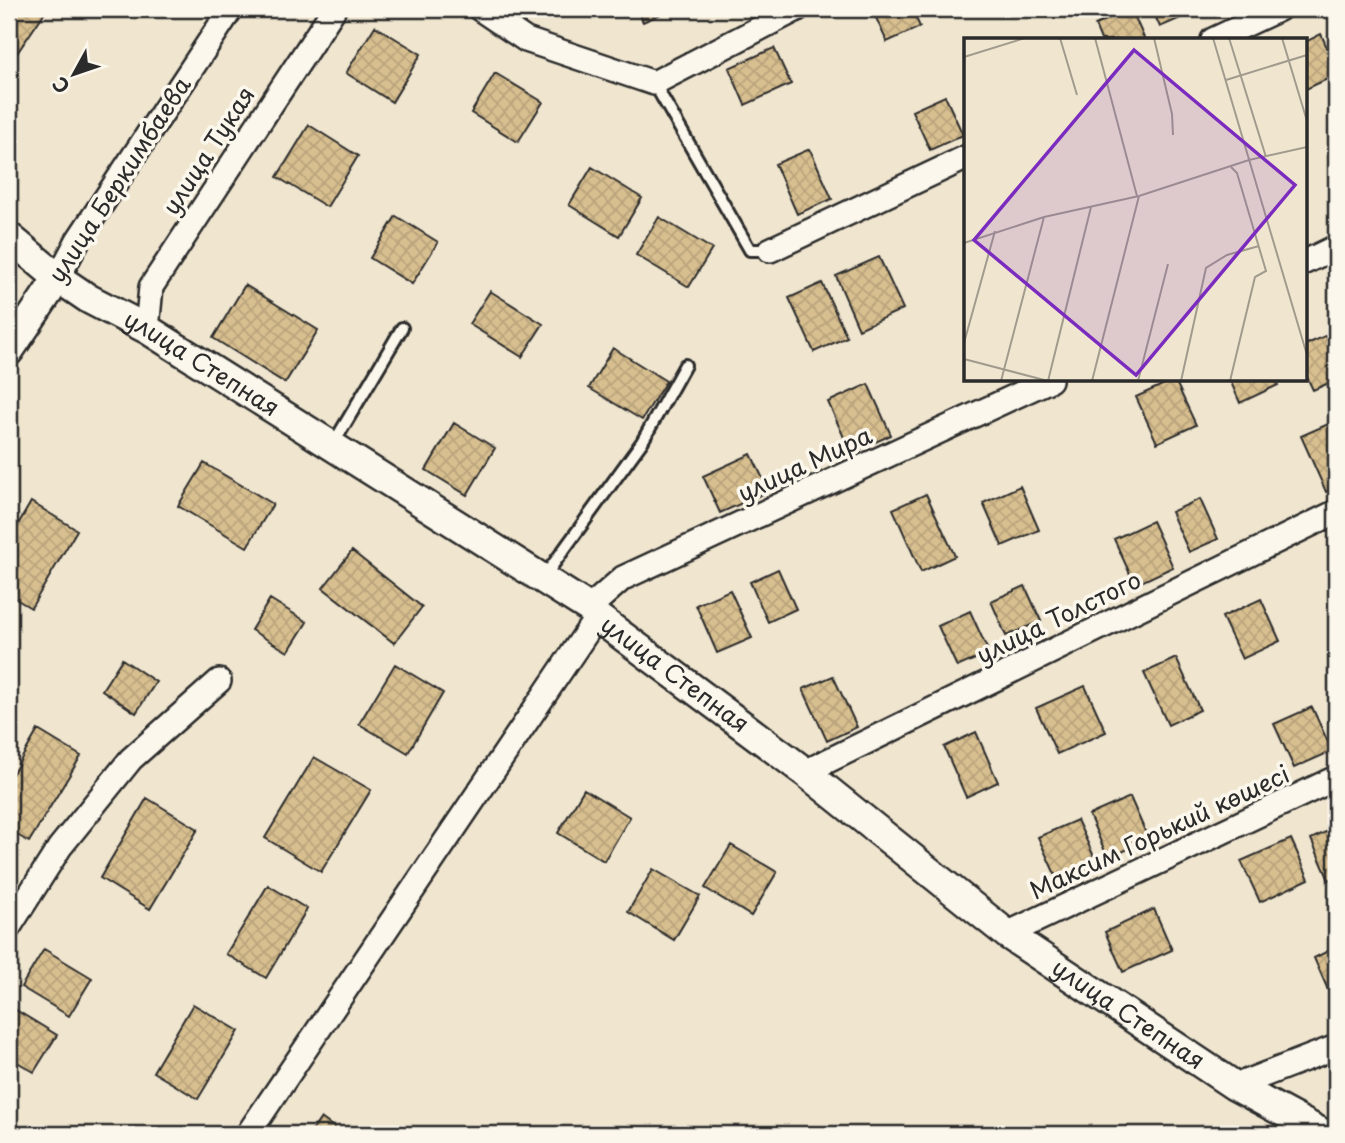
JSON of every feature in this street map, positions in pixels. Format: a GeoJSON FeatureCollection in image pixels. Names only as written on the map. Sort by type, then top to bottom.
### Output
{"type":"FeatureCollection","features":[{"type":"Feature","properties":{"kind":"street","name":"улица Беркимбаева"},"geometry":{"type":"LineString","coordinates":[[9,351],[58,278],[78,240],[232,9]]}},
{"type":"Feature","properties":{"kind":"street","name":"улица Тукая"},"geometry":{"type":"LineString","coordinates":[[147,329],[151,287],[334,9]]}},
{"type":"Feature","properties":{"kind":"street"},"geometry":{"type":"LineString","coordinates":[[480,9],[526,40],[654,83],[797,9]]}},
{"type":"Feature","properties":{"kind":"street"},"geometry":{"type":"LineString","coordinates":[[1217,38],[1279,9]]}},
{"type":"Feature","properties":{"kind":"street"},"geometry":{"type":"LineString","coordinates":[[770,250],[964,158]]}},
{"type":"Feature","properties":{"kind":"street","name":"улица Степная"},"geometry":{"type":"LineString","coordinates":[[9,237],[58,278],[89,299],[147,329],[593,613],[804,772],[1007,934],[1235,1086],[1324,1134]]}},
{"type":"Feature","properties":{"kind":"street"},"geometry":{"type":"LineString","coordinates":[[1306,262],[1336,247]]}},
{"type":"Feature","properties":{"kind":"street","name":"улица Мира"},"geometry":{"type":"LineString","coordinates":[[248,1134],[593,613],[623,578],[1047,382]]}},
{"type":"Feature","properties":{"kind":"street","name":"улица Толстого"},"geometry":{"type":"LineString","coordinates":[[804,772],[1336,512]]}},
{"type":"Feature","properties":{"kind":"street"},"geometry":{"type":"LineString","coordinates":[[9,927],[60,847],[131,759],[219,681]]}},
{"type":"Feature","properties":{"kind":"street","name":"Максим Горький көшесі"},"geometry":{"type":"LineString","coordinates":[[1007,934],[1336,778]]}},
{"type":"Feature","properties":{"kind":"street"},"geometry":{"type":"LineString","coordinates":[[1235,1086],[1336,1047]]}},
{"type":"Feature","properties":{"kind":"lane"},"geometry":{"type":"LineString","coordinates":[[654,83],[750,250],[770,250]]}},
{"type":"Feature","properties":{"kind":"lane"},"geometry":{"type":"LineString","coordinates":[[332,446],[402,328]]}},
{"type":"Feature","properties":{"kind":"lane"},"geometry":{"type":"LineString","coordinates":[[542,579],[642,442],[685,365]]}},
{"type":"Feature","properties":{"kind":"building"},"geometry":{"type":"Polygon","coordinates":[[[9,9],[47,9],[9,65],[9,9]]]}},
{"type":"Feature","properties":{"kind":"building"},"geometry":{"type":"Polygon","coordinates":[[[637,9],[672,9],[643,22],[637,9]]]}},
{"type":"Feature","properties":{"kind":"building"},"geometry":{"type":"Polygon","coordinates":[[[872,9],[912,9],[920,27],[887,42],[872,9]]]}},
{"type":"Feature","properties":{"kind":"building"},"geometry":{"type":"Polygon","coordinates":[[[1131,9],[1144,38],[1100,38],[1095,25],[1131,9]]]}},
{"type":"Feature","properties":{"kind":"building"},"geometry":{"type":"Polygon","coordinates":[[[1152,9],[1188,9],[1190,14],[1160,27],[1152,9]]]}},
{"type":"Feature","properties":{"kind":"building"},"geometry":{"type":"Polygon","coordinates":[[[375,26],[421,54],[392,102],[346,73],[375,26]]]}},
{"type":"Feature","properties":{"kind":"building"},"geometry":{"type":"Polygon","coordinates":[[[1321,34],[1336,68],[1336,75],[1306,89],[1306,42],[1321,34]]]}},
{"type":"Feature","properties":{"kind":"building"},"geometry":{"type":"Polygon","coordinates":[[[774,48],[791,84],[745,105],[729,68],[774,48]]]}},
{"type":"Feature","properties":{"kind":"building"},"geometry":{"type":"Polygon","coordinates":[[[495,73],[543,102],[518,142],[471,113],[495,73]]]}},
{"type":"Feature","properties":{"kind":"building"},"geometry":{"type":"Polygon","coordinates":[[[945,96],[963,135],[930,150],[912,111],[945,96]]]}},
{"type":"Feature","properties":{"kind":"building"},"geometry":{"type":"Polygon","coordinates":[[[309,125],[358,156],[327,207],[277,177],[309,125]]]}},
{"type":"Feature","properties":{"kind":"building"},"geometry":{"type":"Polygon","coordinates":[[[810,149],[832,199],[797,214],[775,164],[810,149]]]}},
{"type":"Feature","properties":{"kind":"building"},"geometry":{"type":"Polygon","coordinates":[[[592,167],[642,198],[619,236],[569,205],[592,167]]]}},
{"type":"Feature","properties":{"kind":"building"},"geometry":{"type":"Polygon","coordinates":[[[396,216],[438,242],[412,284],[370,258],[396,216]]]}},
{"type":"Feature","properties":{"kind":"building"},"geometry":{"type":"Polygon","coordinates":[[[659,217],[712,249],[689,287],[636,255],[659,217]]]}},
{"type":"Feature","properties":{"kind":"building"},"geometry":{"type":"Polygon","coordinates":[[[879,257],[903,309],[859,329],[836,276],[879,257]]]}},
{"type":"Feature","properties":{"kind":"building"},"geometry":{"type":"Polygon","coordinates":[[[822,283],[847,337],[814,352],[789,298],[822,283]]]}},
{"type":"Feature","properties":{"kind":"building"},"geometry":{"type":"Polygon","coordinates":[[[245,285],[318,330],[285,383],[213,338],[245,285]]]}},
{"type":"Feature","properties":{"kind":"building"},"geometry":{"type":"Polygon","coordinates":[[[490,291],[543,324],[522,357],[469,324],[490,291]]]}},
{"type":"Feature","properties":{"kind":"building"},"geometry":{"type":"Polygon","coordinates":[[[1336,331],[1336,380],[1313,390],[1306,375],[1306,345],[1336,331]]]}},
{"type":"Feature","properties":{"kind":"building"},"geometry":{"type":"Polygon","coordinates":[[[613,348],[666,381],[642,420],[589,388],[613,348]]]}},
{"type":"Feature","properties":{"kind":"building"},"geometry":{"type":"Polygon","coordinates":[[[1169,382],[1176,382],[1196,425],[1157,443],[1136,397],[1169,382]]]}},
{"type":"Feature","properties":{"kind":"building"},"geometry":{"type":"Polygon","coordinates":[[[1231,382],[1277,382],[1278,385],[1240,403],[1231,382]]]}},
{"type":"Feature","properties":{"kind":"building"},"geometry":{"type":"Polygon","coordinates":[[[868,384],[891,435],[851,453],[828,402],[868,384]]]}},
{"type":"Feature","properties":{"kind":"building"},"geometry":{"type":"Polygon","coordinates":[[[1335,421],[1336,487],[1326,492],[1301,436],[1335,421]]]}},
{"type":"Feature","properties":{"kind":"building"},"geometry":{"type":"Polygon","coordinates":[[[454,423],[495,448],[467,495],[426,470],[454,423]]]}},
{"type":"Feature","properties":{"kind":"building"},"geometry":{"type":"Polygon","coordinates":[[[751,454],[769,491],[720,513],[703,476],[751,454]]]}},
{"type":"Feature","properties":{"kind":"building"},"geometry":{"type":"Polygon","coordinates":[[[204,463],[273,504],[247,547],[178,506],[204,463]]]}},
{"type":"Feature","properties":{"kind":"building"},"geometry":{"type":"Polygon","coordinates":[[[1020,486],[1039,530],[1002,546],[983,503],[1020,486]]]}},
{"type":"Feature","properties":{"kind":"building"},"geometry":{"type":"Polygon","coordinates":[[[926,494],[955,556],[921,572],[893,509],[926,494]]]}},
{"type":"Feature","properties":{"kind":"building"},"geometry":{"type":"Polygon","coordinates":[[[1200,499],[1218,539],[1189,552],[1171,512],[1200,499]]]}},
{"type":"Feature","properties":{"kind":"building"},"geometry":{"type":"Polygon","coordinates":[[[31,502],[77,530],[31,608],[9,595],[9,540],[31,502]]]}},
{"type":"Feature","properties":{"kind":"building"},"geometry":{"type":"Polygon","coordinates":[[[1152,521],[1173,567],[1135,585],[1114,539],[1152,521]]]}},
{"type":"Feature","properties":{"kind":"building"},"geometry":{"type":"Polygon","coordinates":[[[352,551],[422,607],[394,643],[323,588],[352,551]]]}},
{"type":"Feature","properties":{"kind":"building"},"geometry":{"type":"Polygon","coordinates":[[[778,569],[796,609],[768,622],[750,582],[778,569]]]}},
{"type":"Feature","properties":{"kind":"building"},"geometry":{"type":"Polygon","coordinates":[[[1025,586],[1041,621],[1006,636],[991,601],[1025,586]]]}},
{"type":"Feature","properties":{"kind":"building"},"geometry":{"type":"Polygon","coordinates":[[[730,590],[752,638],[717,653],[696,605],[730,590]]]}},
{"type":"Feature","properties":{"kind":"building"},"geometry":{"type":"Polygon","coordinates":[[[270,599],[307,622],[288,652],[251,630],[270,599]]]}},
{"type":"Feature","properties":{"kind":"building"},"geometry":{"type":"Polygon","coordinates":[[[1261,599],[1280,641],[1242,659],[1222,617],[1261,599]]]}},
{"type":"Feature","properties":{"kind":"building"},"geometry":{"type":"Polygon","coordinates":[[[970,611],[989,653],[957,667],[938,626],[970,611]]]}},
{"type":"Feature","properties":{"kind":"building"},"geometry":{"type":"Polygon","coordinates":[[[1176,658],[1200,710],[1168,725],[1144,673],[1176,658]]]}},
{"type":"Feature","properties":{"kind":"building"},"geometry":{"type":"Polygon","coordinates":[[[122,659],[156,682],[136,713],[102,690],[122,659]]]}},
{"type":"Feature","properties":{"kind":"building"},"geometry":{"type":"Polygon","coordinates":[[[395,664],[443,693],[408,753],[359,724],[395,664]]]}},
{"type":"Feature","properties":{"kind":"building"},"geometry":{"type":"Polygon","coordinates":[[[833,676],[857,727],[827,741],[803,689],[833,676]]]}},
{"type":"Feature","properties":{"kind":"building"},"geometry":{"type":"Polygon","coordinates":[[[1085,686],[1106,732],[1057,754],[1036,708],[1085,686]]]}},
{"type":"Feature","properties":{"kind":"building"},"geometry":{"type":"Polygon","coordinates":[[[1312,707],[1332,751],[1294,768],[1274,724],[1312,707]]]}},
{"type":"Feature","properties":{"kind":"building"},"geometry":{"type":"Polygon","coordinates":[[[38,730],[81,756],[29,842],[9,830],[9,780],[38,730]]]}},
{"type":"Feature","properties":{"kind":"building"},"geometry":{"type":"Polygon","coordinates":[[[976,732],[998,782],[966,797],[944,747],[976,732]]]}},
{"type":"Feature","properties":{"kind":"building"},"geometry":{"type":"Polygon","coordinates":[[[314,757],[371,790],[321,872],[265,838],[314,757]]]}},
{"type":"Feature","properties":{"kind":"building"},"geometry":{"type":"Polygon","coordinates":[[[584,789],[630,817],[604,861],[558,833],[584,789]]]}},
{"type":"Feature","properties":{"kind":"building"},"geometry":{"type":"Polygon","coordinates":[[[1130,797],[1149,840],[1108,858],[1089,815],[1130,797]]]}},
{"type":"Feature","properties":{"kind":"building"},"geometry":{"type":"Polygon","coordinates":[[[147,798],[198,829],[150,909],[100,878],[147,798]]]}},
{"type":"Feature","properties":{"kind":"building"},"geometry":{"type":"Polygon","coordinates":[[[1077,820],[1098,865],[1059,883],[1038,837],[1077,820]]]}},
{"type":"Feature","properties":{"kind":"building"},"geometry":{"type":"Polygon","coordinates":[[[1336,827],[1336,876],[1329,880],[1311,839],[1336,827]]]}},
{"type":"Feature","properties":{"kind":"building"},"geometry":{"type":"Polygon","coordinates":[[[1291,839],[1309,879],[1260,902],[1241,861],[1291,839]]]}},
{"type":"Feature","properties":{"kind":"building"},"geometry":{"type":"Polygon","coordinates":[[[731,845],[777,872],[751,916],[705,888],[731,845]]]}},
{"type":"Feature","properties":{"kind":"building"},"geometry":{"type":"Polygon","coordinates":[[[653,869],[700,896],[674,940],[628,912],[653,869]]]}},
{"type":"Feature","properties":{"kind":"building"},"geometry":{"type":"Polygon","coordinates":[[[268,885],[307,909],[266,978],[226,954],[268,885]]]}},
{"type":"Feature","properties":{"kind":"building"},"geometry":{"type":"Polygon","coordinates":[[[1154,909],[1172,950],[1123,972],[1105,932],[1154,909]]]}},
{"type":"Feature","properties":{"kind":"building"},"geometry":{"type":"Polygon","coordinates":[[[1336,947],[1336,1008],[1314,958],[1336,947]]]}},
{"type":"Feature","properties":{"kind":"building"},"geometry":{"type":"Polygon","coordinates":[[[44,949],[92,978],[69,1016],[21,987],[44,949]]]}},
{"type":"Feature","properties":{"kind":"building"},"geometry":{"type":"Polygon","coordinates":[[[193,1004],[239,1031],[198,1099],[153,1072],[193,1004]]]}},
{"type":"Feature","properties":{"kind":"building"},"geometry":{"type":"Polygon","coordinates":[[[11,1007],[57,1035],[34,1072],[9,1057],[11,1007]]]}},
{"type":"Feature","properties":{"kind":"building"},"geometry":{"type":"Polygon","coordinates":[[[321,1118],[343,1134],[310,1134],[321,1118]]]}}]}
